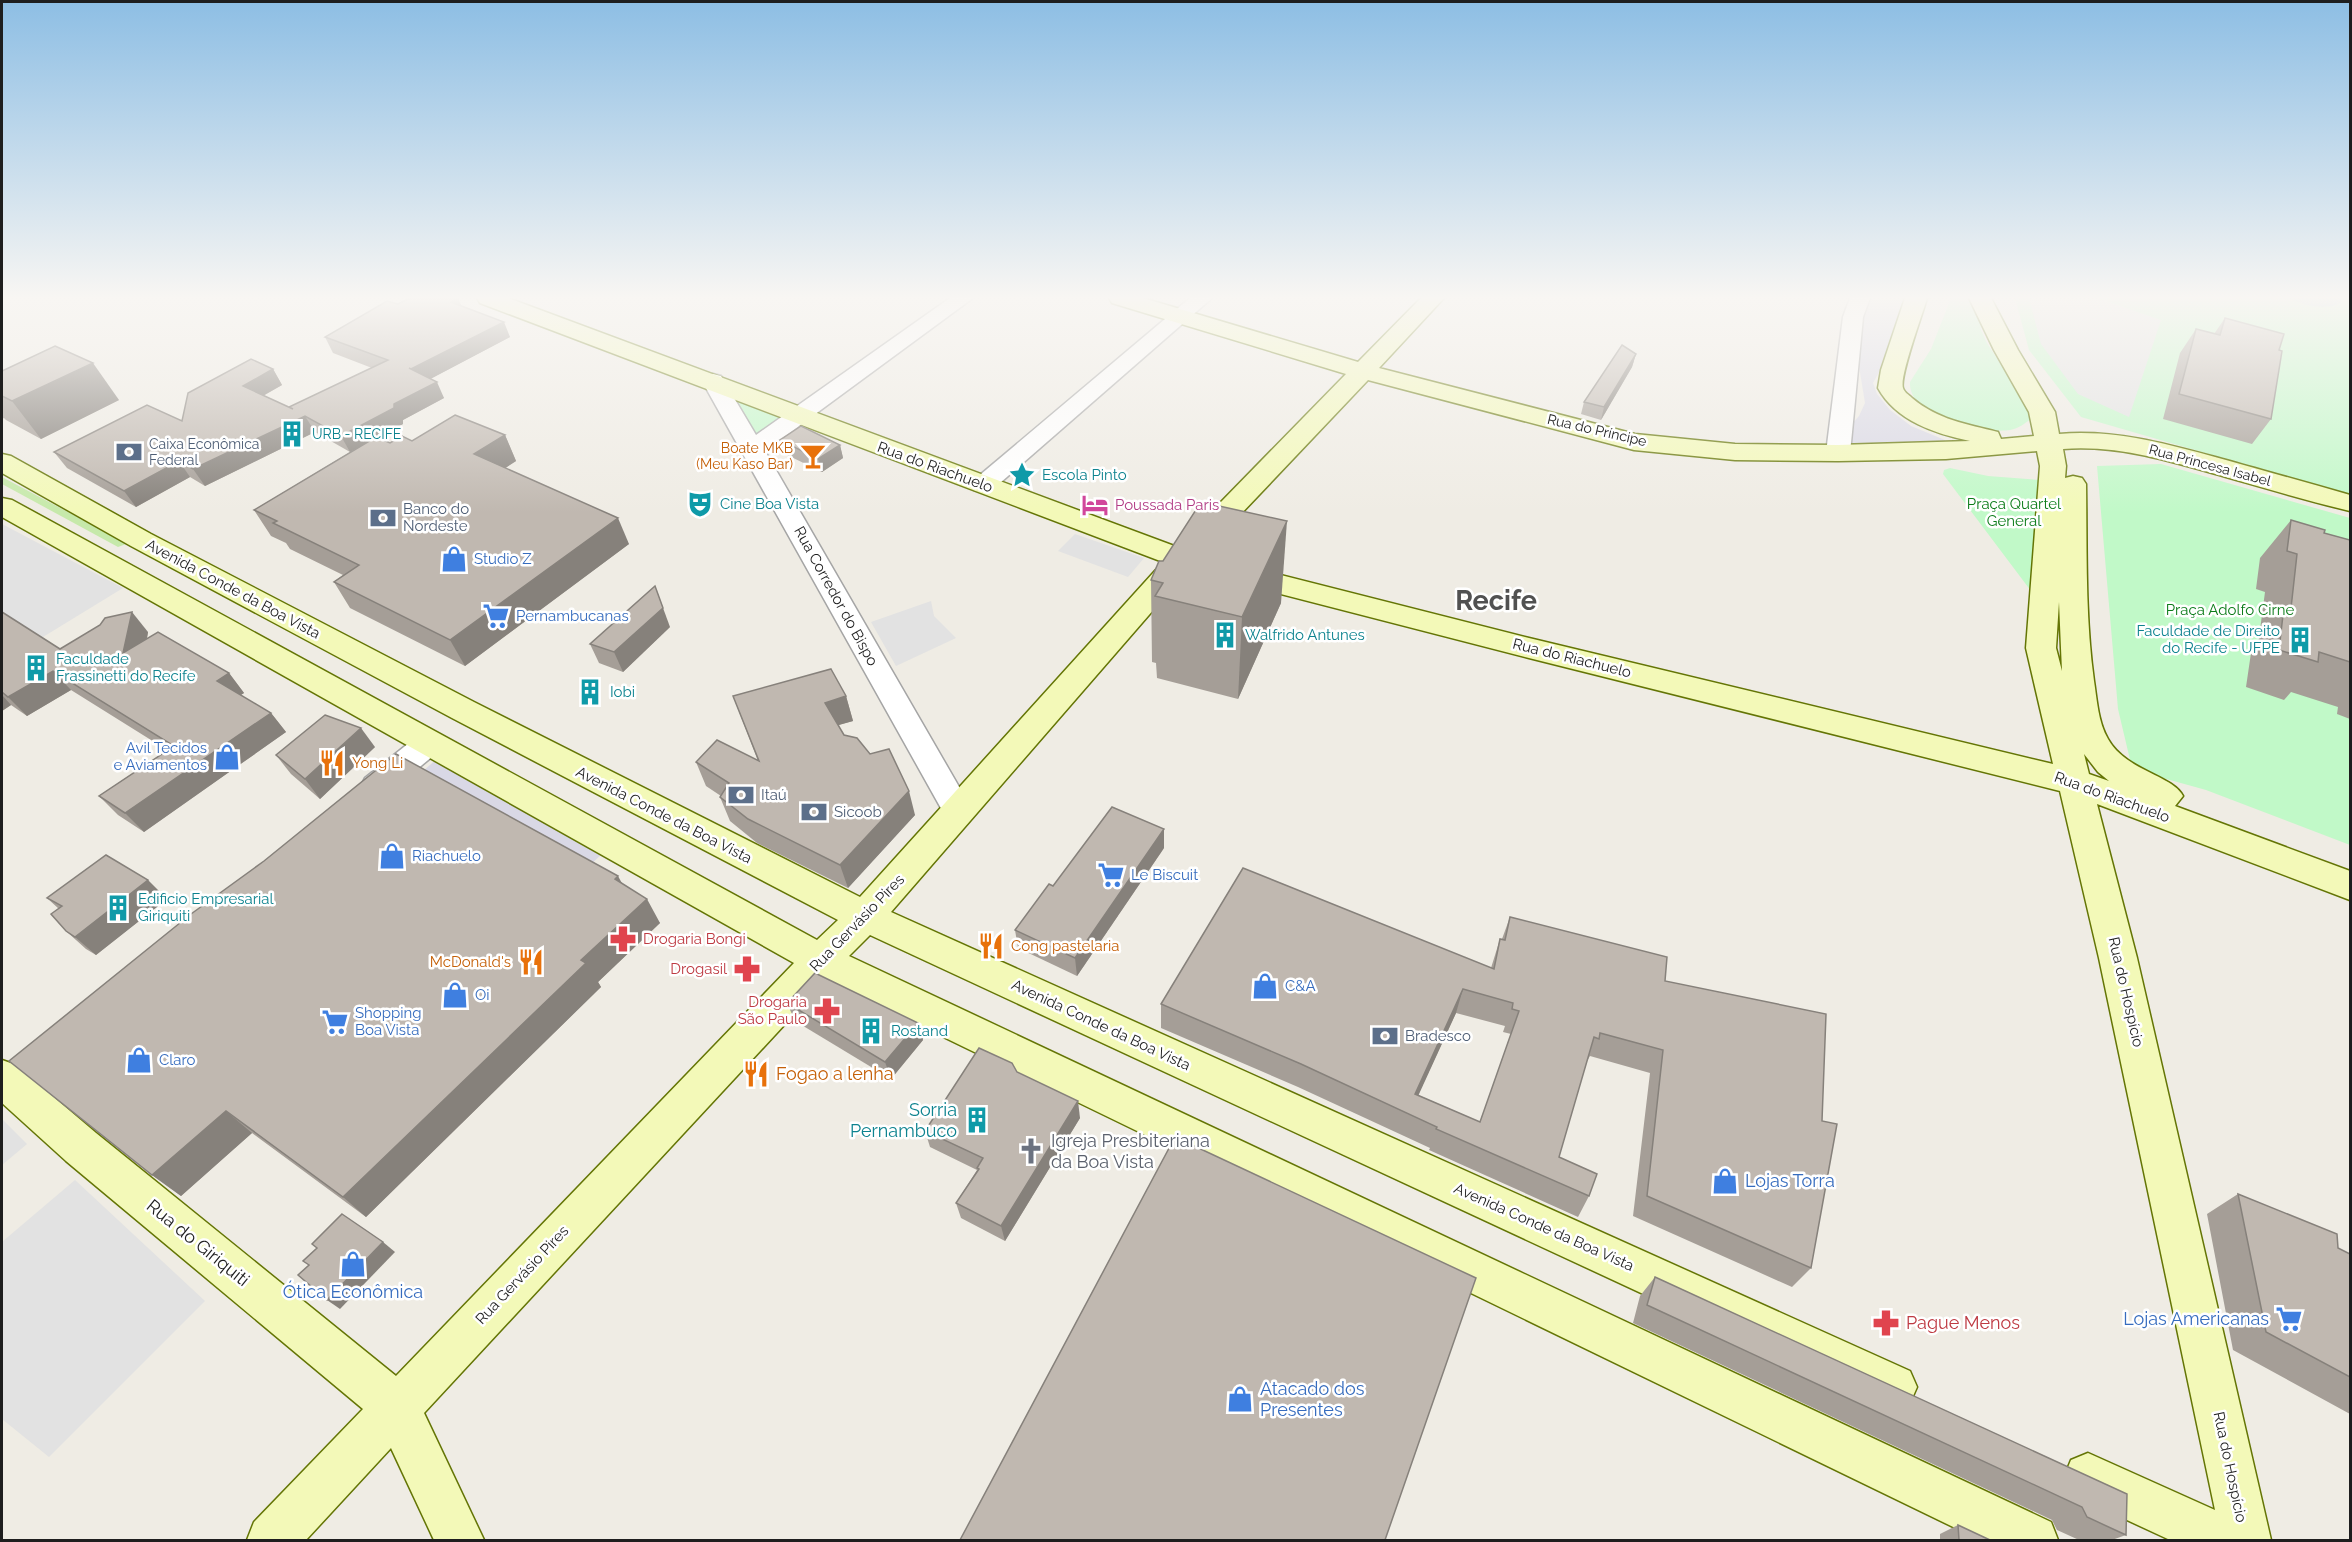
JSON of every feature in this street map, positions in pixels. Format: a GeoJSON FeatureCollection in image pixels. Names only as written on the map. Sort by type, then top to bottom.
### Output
{"type":"FeatureCollection","features":[{"type":"Feature","properties":{"kind":"main road","name":"Rua do Riachuelo"},"geometry":{"type":"LineString","coordinates":[[683,370],[798,416],[1182,559],[1529,648],[2072,780],[2350,886]]}},
{"type":"Feature","properties":{"kind":"main road","name":"Rua do Príncipe"},"geometry":{"type":"LineString","coordinates":[[1360,370],[1635,442],[1735,452],[2055,453]]}},
{"type":"Feature","properties":{"kind":"main road"},"geometry":{"type":"LineString","coordinates":[[1894,370],[1890,386],[1894,394],[1924,419],[1952,430],[2055,453]]}},
{"type":"Feature","properties":{"kind":"main road"},"geometry":{"type":"LineString","coordinates":[[2018,370],[2040,406],[2055,453]]}},
{"type":"Feature","properties":{"kind":"main road"},"geometry":{"type":"LineString","coordinates":[[2035,370],[2058,405],[2055,453]]}},
{"type":"Feature","properties":{"kind":"main road","name":"Rua Gervásio Pires"},"geometry":{"type":"LineString","coordinates":[[272,1540],[820,960],[848,908],[904,873],[1182,559],[1363,371]]}},
{"type":"Feature","properties":{"kind":"main road","name":"Rua Princesa Isabel"},"geometry":{"type":"LineString","coordinates":[[2055,453],[2128,444],[2350,503]]}},
{"type":"Feature","properties":{"kind":"main road","name":"Rua do Riachuelo"},"geometry":{"type":"LineString","coordinates":[[2055,453],[2082,708],[2090,736],[2103,757],[2135,782],[2350,864]]}},
{"type":"Feature","properties":{"kind":"main road","name":"Rua do Hospício"},"geometry":{"type":"LineString","coordinates":[[2055,453],[2041,648],[2118,958],[2246,1540]]}},
{"type":"Feature","properties":{"kind":"main road","name":"Avenida Conde da Boa Vista"},"geometry":{"type":"LineString","coordinates":[[2,462],[141,540],[463,710],[848,908],[1927,1402]]}},
{"type":"Feature","properties":{"kind":"main road"},"geometry":{"type":"LineString","coordinates":[[2,506],[820,960],[2033,1540]]}},
{"type":"Feature","properties":{"kind":"main road","name":"Rua do Giriquiti"},"geometry":{"type":"LineString","coordinates":[[12,1078],[48,1119],[397,1407]]}},
{"type":"Feature","properties":{"kind":"main road"},"geometry":{"type":"LineString","coordinates":[[397,1407],[459,1540]]}},
{"type":"Feature","properties":{"kind":"main road"},"geometry":{"type":"LineString","coordinates":[[2054,1461],[2225,1540]]}},
{"type":"Feature","properties":{"kind":"street"},"geometry":{"type":"LineString","coordinates":[[753,448],[862,370]]}},
{"type":"Feature","properties":{"kind":"street"},"geometry":{"type":"LineString","coordinates":[[983,485],[1118,370]]}},
{"type":"Feature","properties":{"kind":"street"},"geometry":{"type":"LineString","coordinates":[[1838,453],[1847,370]]}},
{"type":"Feature","properties":{"kind":"street","name":"Rua Corredor do Bispo"},"geometry":{"type":"LineString","coordinates":[[713,381],[958,811]]}},
{"type":"Feature","properties":{"kind":"street"},"geometry":{"type":"LineString","coordinates":[[356,802],[429,743]]}},
{"type":"Feature","properties":{"kind":"green space"},"geometry":{"type":"Polygon","coordinates":[[[1918,370],[2004,370],[2028,398],[2031,419],[2016,428],[1998,431],[1949,421],[1921,406],[1913,395],[1910,382],[1918,370]]]}},
{"type":"Feature","properties":{"kind":"green space"},"geometry":{"type":"Polygon","coordinates":[[[2044,370],[2350,370],[2350,495],[2081,417],[2044,370]]]}},
{"type":"Feature","properties":{"kind":"green space"},"geometry":{"type":"Polygon","coordinates":[[[713,381],[798,416],[753,448],[713,381]]]}},
{"type":"Feature","properties":{"kind":"green space","name":"Praça Adolfo Cirne"},"geometry":{"type":"Polygon","coordinates":[[[2161,464],[2350,518],[2350,845],[2206,790],[2152,775],[2131,764],[2118,709],[2097,466],[2161,464]]]}},
{"type":"Feature","properties":{"kind":"green space","name":"Praça Quartel General"},"geometry":{"type":"Polygon","coordinates":[[[1950,468],[1988,476],[2040,480],[2031,591],[1943,474],[1944,470],[1950,468]]]}},
{"type":"Feature","properties":{"kind":"green space"},"geometry":{"type":"Polygon","coordinates":[[[2,477],[126,544],[118,547],[2,484],[2,477]]]}},
{"type":"Feature","properties":{"kind":"shaded area"},"geometry":{"type":"Polygon","coordinates":[[[1860,370],[1880,370],[1873,383],[1877,394],[1890,410],[1911,426],[1945,440],[1947,443],[1857,447],[1848,443],[1851,425],[1859,416],[1865,403],[1860,370]]]}},
{"type":"Feature","properties":{"kind":"shaded area"},"geometry":{"type":"Polygon","coordinates":[[[2060,370],[2145,370],[2129,417],[2078,394],[2060,370]]]}},
{"type":"Feature","properties":{"kind":"shaded area"},"geometry":{"type":"Polygon","coordinates":[[[2,524],[123,588],[43,637],[2,615],[2,524]]]}},
{"type":"Feature","properties":{"kind":"shaded area"},"geometry":{"type":"Polygon","coordinates":[[[1075,534],[1144,558],[1128,577],[1058,551],[1075,534]]]}},
{"type":"Feature","properties":{"kind":"shaded area"},"geometry":{"type":"Polygon","coordinates":[[[931,601],[934,616],[956,638],[896,666],[871,622],[931,601]]]}},
{"type":"Feature","properties":{"kind":"shaded area"},"geometry":{"type":"Polygon","coordinates":[[[439,757],[608,848],[581,874],[414,779],[439,757]]]}},
{"type":"Feature","properties":{"kind":"shaded area"},"geometry":{"type":"Polygon","coordinates":[[[2,1119],[27,1144],[2,1165],[2,1119]]]}},
{"type":"Feature","properties":{"kind":"shaded area"},"geometry":{"type":"Polygon","coordinates":[[[75,1180],[205,1301],[49,1457],[2,1419],[2,1242],[75,1180]]]}},
{"type":"Feature","properties":{"kind":"building"},"geometry":{"type":"Polygon","coordinates":[[[78,370],[12,401],[2,396],[2,371],[78,370]]]}},
{"type":"Feature","properties":{"kind":"building"},"geometry":{"type":"Polygon","coordinates":[[[231,370],[271,370],[243,386],[293,409],[289,407],[367,370],[413,370],[437,382],[394,404],[394,408],[341,436],[305,416],[193,469],[179,461],[124,491],[54,452],[147,405],[182,421],[188,393],[231,370]]]}},
{"type":"Feature","properties":{"kind":"building"},"geometry":{"type":"Polygon","coordinates":[[[1605,370],[1626,370],[1604,407],[1584,402],[1605,370]]]}},
{"type":"Feature","properties":{"kind":"building"},"geometry":{"type":"Polygon","coordinates":[[[2185,370],[2279,370],[2271,419],[2179,394],[2185,370]]]}},
{"type":"Feature","properties":{"kind":"building"},"geometry":{"type":"Polygon","coordinates":[[[455,415],[505,435],[474,454],[618,518],[450,640],[334,582],[359,565],[273,523],[277,521],[254,510],[376,437],[390,443],[402,436],[412,441],[455,415]]]}},
{"type":"Feature","properties":{"kind":"building"},"geometry":{"type":"Polygon","coordinates":[[[801,426],[840,445],[818,459],[780,440],[801,426]]]}},
{"type":"Feature","properties":{"kind":"building"},"geometry":{"type":"Polygon","coordinates":[[[1201,502],[1287,521],[1242,617],[1155,596],[1163,583],[1151,580],[1159,561],[1163,561],[1201,502]]]}},
{"type":"Feature","properties":{"kind":"building"},"geometry":{"type":"Polygon","coordinates":[[[2291,520],[2350,540],[2350,662],[2319,652],[2318,662],[2279,650],[2283,615],[2290,617],[2297,554],[2287,551],[2291,520]]]}},
{"type":"Feature","properties":{"kind":"building"},"geometry":{"type":"Polygon","coordinates":[[[655,586],[663,608],[614,652],[590,644],[655,586]]]}},
{"type":"Feature","properties":{"kind":"building"},"geometry":{"type":"Polygon","coordinates":[[[2,612],[60,649],[100,625],[105,618],[132,612],[123,653],[158,632],[229,673],[217,681],[271,713],[125,813],[99,796],[174,746],[53,671],[8,697],[2,692],[2,612]]]}},
{"type":"Feature","properties":{"kind":"building"},"geometry":{"type":"Polygon","coordinates":[[[831,669],[846,696],[825,703],[844,735],[857,738],[870,754],[889,749],[909,791],[840,865],[748,819],[720,797],[729,783],[696,762],[717,740],[759,761],[733,696],[831,669]]]}},
{"type":"Feature","properties":{"kind":"building"},"geometry":{"type":"Polygon","coordinates":[[[325,715],[361,728],[305,779],[276,755],[325,715]]]}},
{"type":"Feature","properties":{"kind":"building","name":"Shopping Boa Vista"},"geometry":{"type":"Polygon","coordinates":[[[396,754],[618,876],[615,879],[647,899],[581,960],[586,963],[343,1197],[226,1111],[152,1175],[9,1061],[191,914],[264,861],[396,754]]]}},
{"type":"Feature","properties":{"kind":"building","name":"Le Biscuit"},"geometry":{"type":"Polygon","coordinates":[[[1112,807],[1164,829],[1075,958],[1015,930],[1049,884],[1053,886],[1112,807]]]}},
{"type":"Feature","properties":{"kind":"building"},"geometry":{"type":"Polygon","coordinates":[[[106,855],[148,880],[75,937],[66,931],[51,914],[62,906],[47,898],[106,855]]]}},
{"type":"Feature","properties":{"kind":"building"},"geometry":{"type":"Polygon","coordinates":[[[1243,868],[1494,969],[1500,939],[1505,940],[1510,917],[1667,957],[1665,981],[1826,1014],[1822,1121],[1837,1124],[1811,1268],[1647,1196],[1663,1050],[1600,1033],[1599,1039],[1594,1037],[1559,1157],[1597,1174],[1589,1196],[1436,1129],[1437,1127],[1301,1064],[1161,1004],[1243,868]],[[1463,989],[1415,1094],[1480,1122],[1519,1011],[1512,1009],[1513,1003],[1463,989]]]}},
{"type":"Feature","properties":{"kind":"building"},"geometry":{"type":"Polygon","coordinates":[[[815,973],[918,1023],[885,1062],[787,1003],[815,973]]]}},
{"type":"Feature","properties":{"kind":"building"},"geometry":{"type":"Polygon","coordinates":[[[979,1048],[1012,1063],[1017,1072],[1078,1101],[1001,1226],[956,1203],[979,1169],[977,1168],[983,1158],[925,1131],[979,1048]]]}},
{"type":"Feature","properties":{"kind":"building","name":"Atacado dos Presentes"},"geometry":{"type":"Polygon","coordinates":[[[1175,1137],[1476,1278],[1385,1540],[960,1540],[1175,1137]]]}},
{"type":"Feature","properties":{"kind":"building"},"geometry":{"type":"Polygon","coordinates":[[[2238,1194],[2337,1234],[2338,1248],[2350,1254],[2350,1377],[2266,1332],[2238,1194]]]}},
{"type":"Feature","properties":{"kind":"building","name":"Ótica Econômica"},"geometry":{"type":"Polygon","coordinates":[[[342,1214],[383,1242],[327,1300],[298,1275],[309,1265],[303,1261],[317,1248],[312,1244],[342,1214]]]}},
{"type":"Feature","properties":{"kind":"building"},"geometry":{"type":"Polygon","coordinates":[[[1655,1277],[2127,1494],[2126,1535],[2087,1517],[2082,1507],[1647,1305],[1655,1277]]]}},
{"type":"Feature","properties":{"kind":"building"},"geometry":{"type":"Polygon","coordinates":[[[1958,1525],[1990,1540],[1959,1540],[1958,1525]]]}},
{"type":"Feature","properties":{"kind":"place","name":"URB - RECIFE"},"geometry":{"type":"Point","coordinates":[292,434]}},
{"type":"Feature","properties":{"kind":"place","name":"Caixa Econômica Federal"},"geometry":{"type":"Point","coordinates":[129,452]}},
{"type":"Feature","properties":{"kind":"place","name":"Boate MKB (Meu Kaso Bar)"},"geometry":{"type":"Point","coordinates":[813,456]}},
{"type":"Feature","properties":{"kind":"place","name":"Escola Pinto"},"geometry":{"type":"Point","coordinates":[1022,475]}},
{"type":"Feature","properties":{"kind":"place","name":"Cine Boa Vista"},"geometry":{"type":"Point","coordinates":[700,504]}},
{"type":"Feature","properties":{"kind":"place","name":"Poussada Paris"},"geometry":{"type":"Point","coordinates":[1095,505]}},
{"type":"Feature","properties":{"kind":"place","name":"Banco do Nordeste"},"geometry":{"type":"Point","coordinates":[383,518]}},
{"type":"Feature","properties":{"kind":"place","name":"Studio Z"},"geometry":{"type":"Point","coordinates":[454,559]}},
{"type":"Feature","properties":{"kind":"place","name":"Pernambucanas"},"geometry":{"type":"Point","coordinates":[496,616]}},
{"type":"Feature","properties":{"kind":"place","name":"Walfrido Antunes"},"geometry":{"type":"Point","coordinates":[1225,635]}},
{"type":"Feature","properties":{"kind":"place","name":"Faculdade de Direito do Recife - UFPE"},"geometry":{"type":"Point","coordinates":[2300,640]}},
{"type":"Feature","properties":{"kind":"place","name":"Faculdade Frassinetti do Recife"},"geometry":{"type":"Point","coordinates":[36,668]}},
{"type":"Feature","properties":{"kind":"place","name":"Iobi"},"geometry":{"type":"Point","coordinates":[590,692]}},
{"type":"Feature","properties":{"kind":"place","name":"Avil Tecidos e Aviamentos"},"geometry":{"type":"Point","coordinates":[227,757]}},
{"type":"Feature","properties":{"kind":"place","name":"Yong Li"},"geometry":{"type":"Point","coordinates":[332,763]}},
{"type":"Feature","properties":{"kind":"place","name":"Itaú"},"geometry":{"type":"Point","coordinates":[741,795]}},
{"type":"Feature","properties":{"kind":"place","name":"Sicoob"},"geometry":{"type":"Point","coordinates":[814,812]}},
{"type":"Feature","properties":{"kind":"place","name":"Riachuelo"},"geometry":{"type":"Point","coordinates":[392,856]}},
{"type":"Feature","properties":{"kind":"place","name":"Le Biscuit"},"geometry":{"type":"Point","coordinates":[1111,875]}},
{"type":"Feature","properties":{"kind":"place","name":"Edificio Empresarial Giriquiti"},"geometry":{"type":"Point","coordinates":[118,908]}},
{"type":"Feature","properties":{"kind":"place","name":"Drogaria Bongi"},"geometry":{"type":"Point","coordinates":[623,939]}},
{"type":"Feature","properties":{"kind":"place","name":"Cong pastelaria"},"geometry":{"type":"Point","coordinates":[991,946]}},
{"type":"Feature","properties":{"kind":"place","name":"McDonald's"},"geometry":{"type":"Point","coordinates":[531,962]}},
{"type":"Feature","properties":{"kind":"place","name":"Drogasil"},"geometry":{"type":"Point","coordinates":[747,969]}},
{"type":"Feature","properties":{"kind":"place","name":"C&A"},"geometry":{"type":"Point","coordinates":[1265,986]}},
{"type":"Feature","properties":{"kind":"place","name":"Oi"},"geometry":{"type":"Point","coordinates":[455,995]}},
{"type":"Feature","properties":{"kind":"place","name":"Drogaria São Paulo"},"geometry":{"type":"Point","coordinates":[827,1011]}},
{"type":"Feature","properties":{"kind":"place","name":"Shopping Boa Vista"},"geometry":{"type":"Point","coordinates":[335,1022]}},
{"type":"Feature","properties":{"kind":"place","name":"Rostand"},"geometry":{"type":"Point","coordinates":[871,1031]}},
{"type":"Feature","properties":{"kind":"place","name":"Bradesco"},"geometry":{"type":"Point","coordinates":[1385,1036]}},
{"type":"Feature","properties":{"kind":"place","name":"Claro"},"geometry":{"type":"Point","coordinates":[139,1060]}},
{"type":"Feature","properties":{"kind":"place","name":"Fogao a lenha"},"geometry":{"type":"Point","coordinates":[756,1074]}},
{"type":"Feature","properties":{"kind":"place","name":"Sorria Pernambuco"},"geometry":{"type":"Point","coordinates":[977,1120]}},
{"type":"Feature","properties":{"kind":"place","name":"Igreja Presbiteriana da Boa Vista"},"geometry":{"type":"Point","coordinates":[1031,1151]}},
{"type":"Feature","properties":{"kind":"place","name":"Lojas Torra"},"geometry":{"type":"Point","coordinates":[1725,1181]}},
{"type":"Feature","properties":{"kind":"place","name":"Ótica Econômica"},"geometry":{"type":"Point","coordinates":[353,1264]}},
{"type":"Feature","properties":{"kind":"place","name":"Lojas Americanas"},"geometry":{"type":"Point","coordinates":[2289,1319]}},
{"type":"Feature","properties":{"kind":"place","name":"Pague Menos"},"geometry":{"type":"Point","coordinates":[1886,1323]}},
{"type":"Feature","properties":{"kind":"place","name":"Atacado dos Presentes"},"geometry":{"type":"Point","coordinates":[1240,1399]}},
{"type":"Feature","properties":{"kind":"district","name":"Recife"},"geometry":{"type":"Point","coordinates":[1496,601]}}]}
